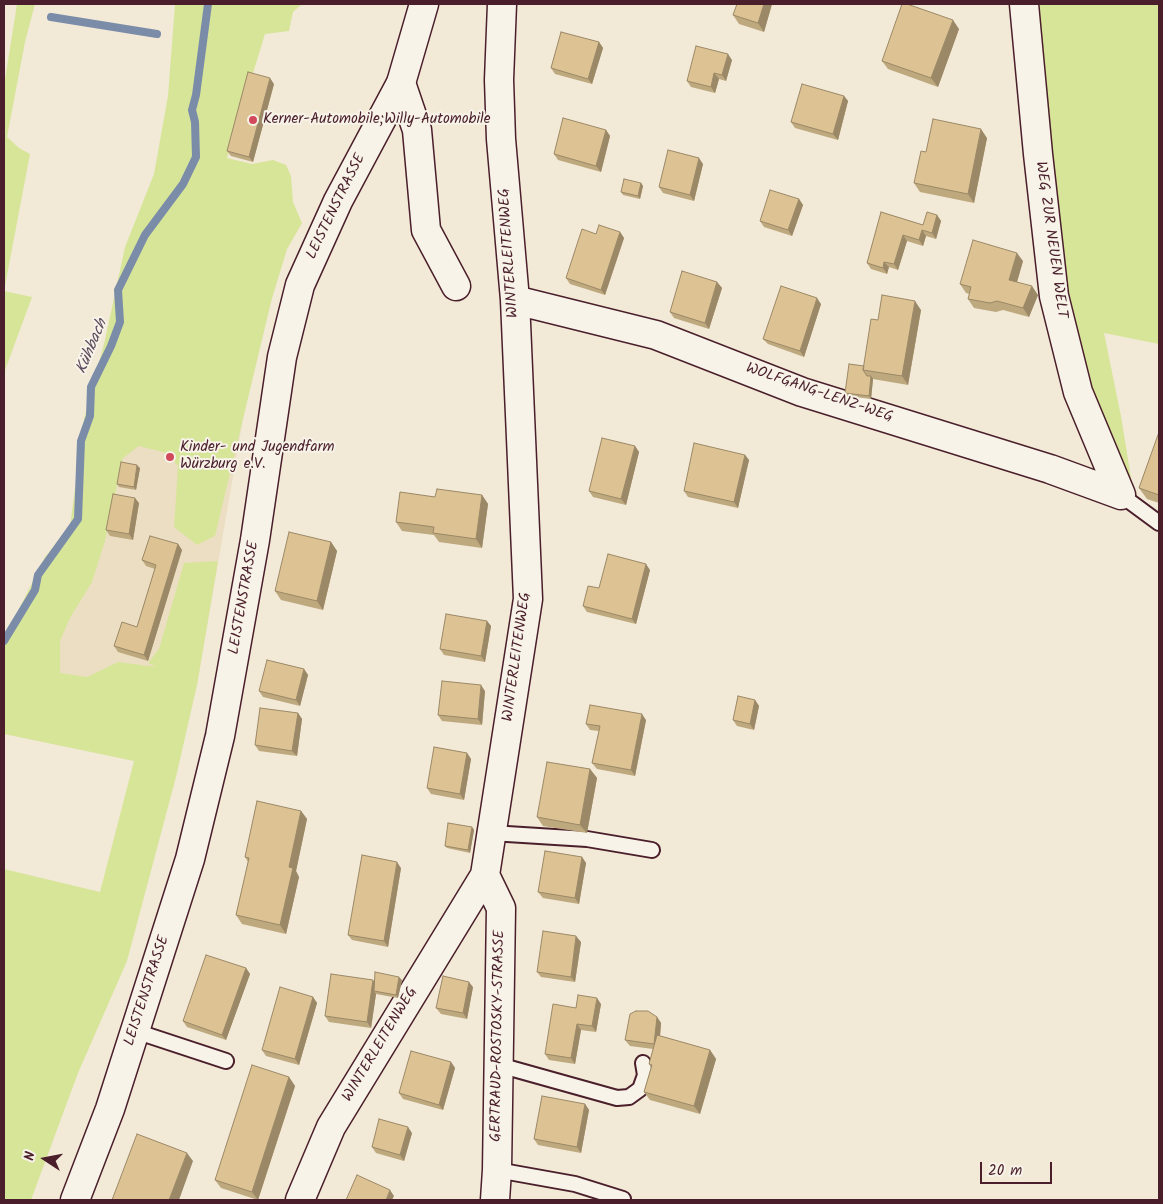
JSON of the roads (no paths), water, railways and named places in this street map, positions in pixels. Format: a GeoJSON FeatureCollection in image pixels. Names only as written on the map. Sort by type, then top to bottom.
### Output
{"type":"FeatureCollection","features":[{"type":"Feature","properties":{"kind":"street","name":"LEISTENSTRASSE"},"geometry":{"type":"LineString","coordinates":[[75,1200],[110,1109],[190,859],[220,736],[255,540],[282,357],[300,285],[338,201],[401,83],[424,4]]}},
{"type":"Feature","properties":{"kind":"street","name":"WINTERLEITENWEG"},"geometry":{"type":"LineString","coordinates":[[300,1200],[331,1127],[485,875],[528,598],[515,300],[501,129],[499,80],[502,4]]}},
{"type":"Feature","properties":{"kind":"street","name":"WEG ZUR NEUEN WELT"},"geometry":{"type":"LineString","coordinates":[[1024,4],[1054,296],[1078,392],[1121,495]]}},
{"type":"Feature","properties":{"kind":"street"},"geometry":{"type":"LineString","coordinates":[[401,83],[417,130],[426,230],[456,286]]}},
{"type":"Feature","properties":{"kind":"street","name":"WOLFGANG-LENZ-WEG"},"geometry":{"type":"LineString","coordinates":[[515,300],[656,335],[802,392],[1050,469],[1121,495]]}},
{"type":"Feature","properties":{"kind":"street","name":"GERTRAUD-ROSTOSKY-STRASSE"},"geometry":{"type":"LineString","coordinates":[[485,875],[501,908],[495,1200]]}},
{"type":"Feature","properties":{"kind":"lane"},"geometry":{"type":"LineString","coordinates":[[1121,495],[1159,523]]}},
{"type":"Feature","properties":{"kind":"lane"},"geometry":{"type":"LineString","coordinates":[[491,833],[587,839],[652,850]]}},
{"type":"Feature","properties":{"kind":"lane"},"geometry":{"type":"LineString","coordinates":[[135,1031],[226,1061]]}},
{"type":"Feature","properties":{"kind":"lane"},"geometry":{"type":"LineString","coordinates":[[499,1065],[617,1098],[629,1097],[640,1089],[646,1075],[643,1063]]}},
{"type":"Feature","properties":{"kind":"lane"},"geometry":{"type":"LineString","coordinates":[[497,1170],[575,1184],[623,1199]]}},
{"type":"Feature","properties":{"kind":"waterway","name":"Kühbach"},"geometry":{"type":"LineString","coordinates":[[4,641],[35,590],[38,575],[78,519],[81,441],[90,416],[91,387],[111,346],[120,322],[118,290],[145,235],[183,184],[196,157],[195,122],[192,110],[196,95],[208,4]]}},
{"type":"Feature","properties":{"kind":"waterway"},"geometry":{"type":"LineString","coordinates":[[51,17],[157,34]]}},
{"type":"Feature","properties":{"kind":"place","name":"Kerner-Automobile;Willy-Automobile"},"geometry":{"type":"Point","coordinates":[253,120]}},
{"type":"Feature","properties":{"kind":"place","name":"Kinder- und Jugendfarm Würzburg e.V."},"geometry":{"type":"Point","coordinates":[170,457]}}]}
